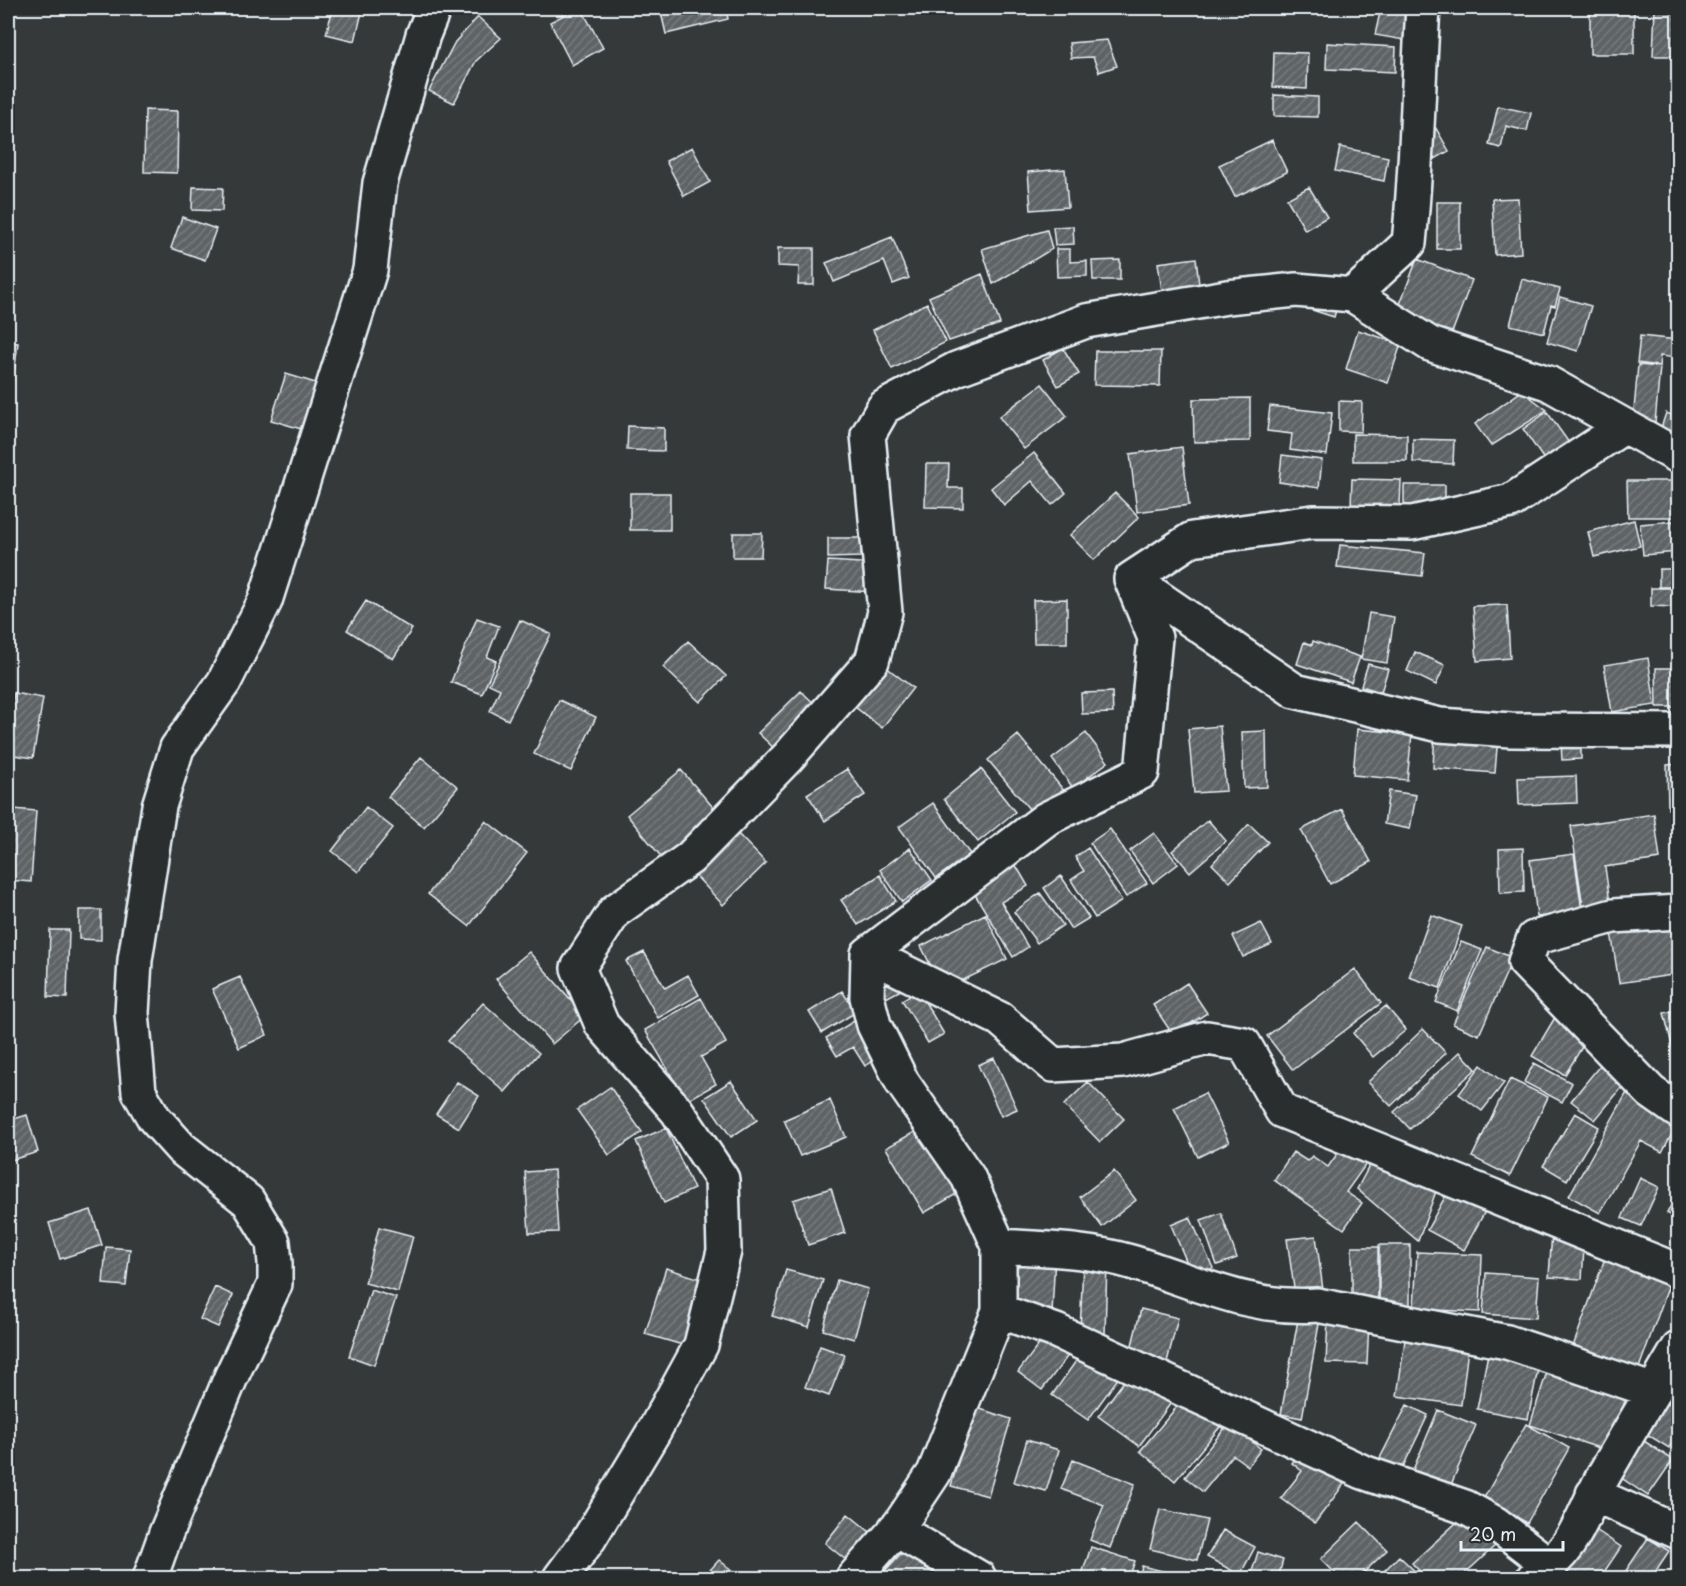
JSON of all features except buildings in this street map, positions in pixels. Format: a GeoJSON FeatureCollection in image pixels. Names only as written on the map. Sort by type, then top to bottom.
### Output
{"type":"FeatureCollection","features":[{"type":"Feature","properties":{"kind":"street"},"geometry":{"type":"LineString","coordinates":[[150,1578],[166,1533],[231,1377],[275,1284],[273,1242],[248,1201],[181,1148],[154,1118],[140,1092],[132,1013],[135,960],[159,806],[177,748],[224,682],[265,601],[370,270],[380,183],[423,35],[434,8]]}},
{"type":"Feature","properties":{"kind":"street"},"geometry":{"type":"LineString","coordinates":[[1353,295],[1409,243],[1414,193],[1414,143],[1423,8]]}},
{"type":"Feature","properties":{"kind":"street"},"geometry":{"type":"LineString","coordinates":[[560,1578],[589,1539],[631,1470],[701,1345],[724,1251],[722,1179],[677,1111],[602,1025],[578,968],[615,911],[690,858],[788,757],[872,661],[885,612],[868,435],[884,407],[956,369],[1086,321],[1227,297],[1296,290],[1353,295],[1430,344],[1548,383],[1678,456]]}},
{"type":"Feature","properties":{"kind":"street"},"geometry":{"type":"LineString","coordinates":[[1131,579],[1192,539],[1314,522],[1412,523],[1511,501],[1625,426]]}},
{"type":"Feature","properties":{"kind":"street"},"geometry":{"type":"LineString","coordinates":[[1131,579],[1295,691],[1440,725],[1511,730],[1678,731]]}},
{"type":"Feature","properties":{"kind":"street"},"geometry":{"type":"LineString","coordinates":[[868,954],[1046,819],[1142,772],[1155,638],[1131,579]]}},
{"type":"Feature","properties":{"kind":"street"},"geometry":{"type":"LineString","coordinates":[[1678,912],[1612,916],[1534,938],[1525,962],[1651,1092],[1678,1112]]}},
{"type":"Feature","properties":{"kind":"street"},"geometry":{"type":"LineString","coordinates":[[853,1578],[895,1529],[934,1473],[999,1311],[999,1246],[968,1177],[902,1082],[874,1025],[867,997],[868,954]]}},
{"type":"Feature","properties":{"kind":"street"},"geometry":{"type":"LineString","coordinates":[[868,954],[1000,1019],[1053,1065],[1123,1061],[1208,1038],[1244,1044],[1282,1111],[1678,1271]]}},
{"type":"Feature","properties":{"kind":"street"},"geometry":{"type":"LineString","coordinates":[[999,1246],[1073,1251],[1130,1262],[1219,1293],[1287,1307],[1317,1305],[1507,1342],[1654,1391]]}},
{"type":"Feature","properties":{"kind":"street"},"geometry":{"type":"LineString","coordinates":[[999,1311],[1056,1331],[1363,1472],[1465,1507],[1496,1524],[1542,1572],[1573,1542],[1593,1494],[1678,1349]]}},
{"type":"Feature","properties":{"kind":"street"},"geometry":{"type":"LineString","coordinates":[[1593,1494],[1678,1532]]}},
{"type":"Feature","properties":{"kind":"street"},"geometry":{"type":"LineString","coordinates":[[895,1529],[979,1578]]}}]}
